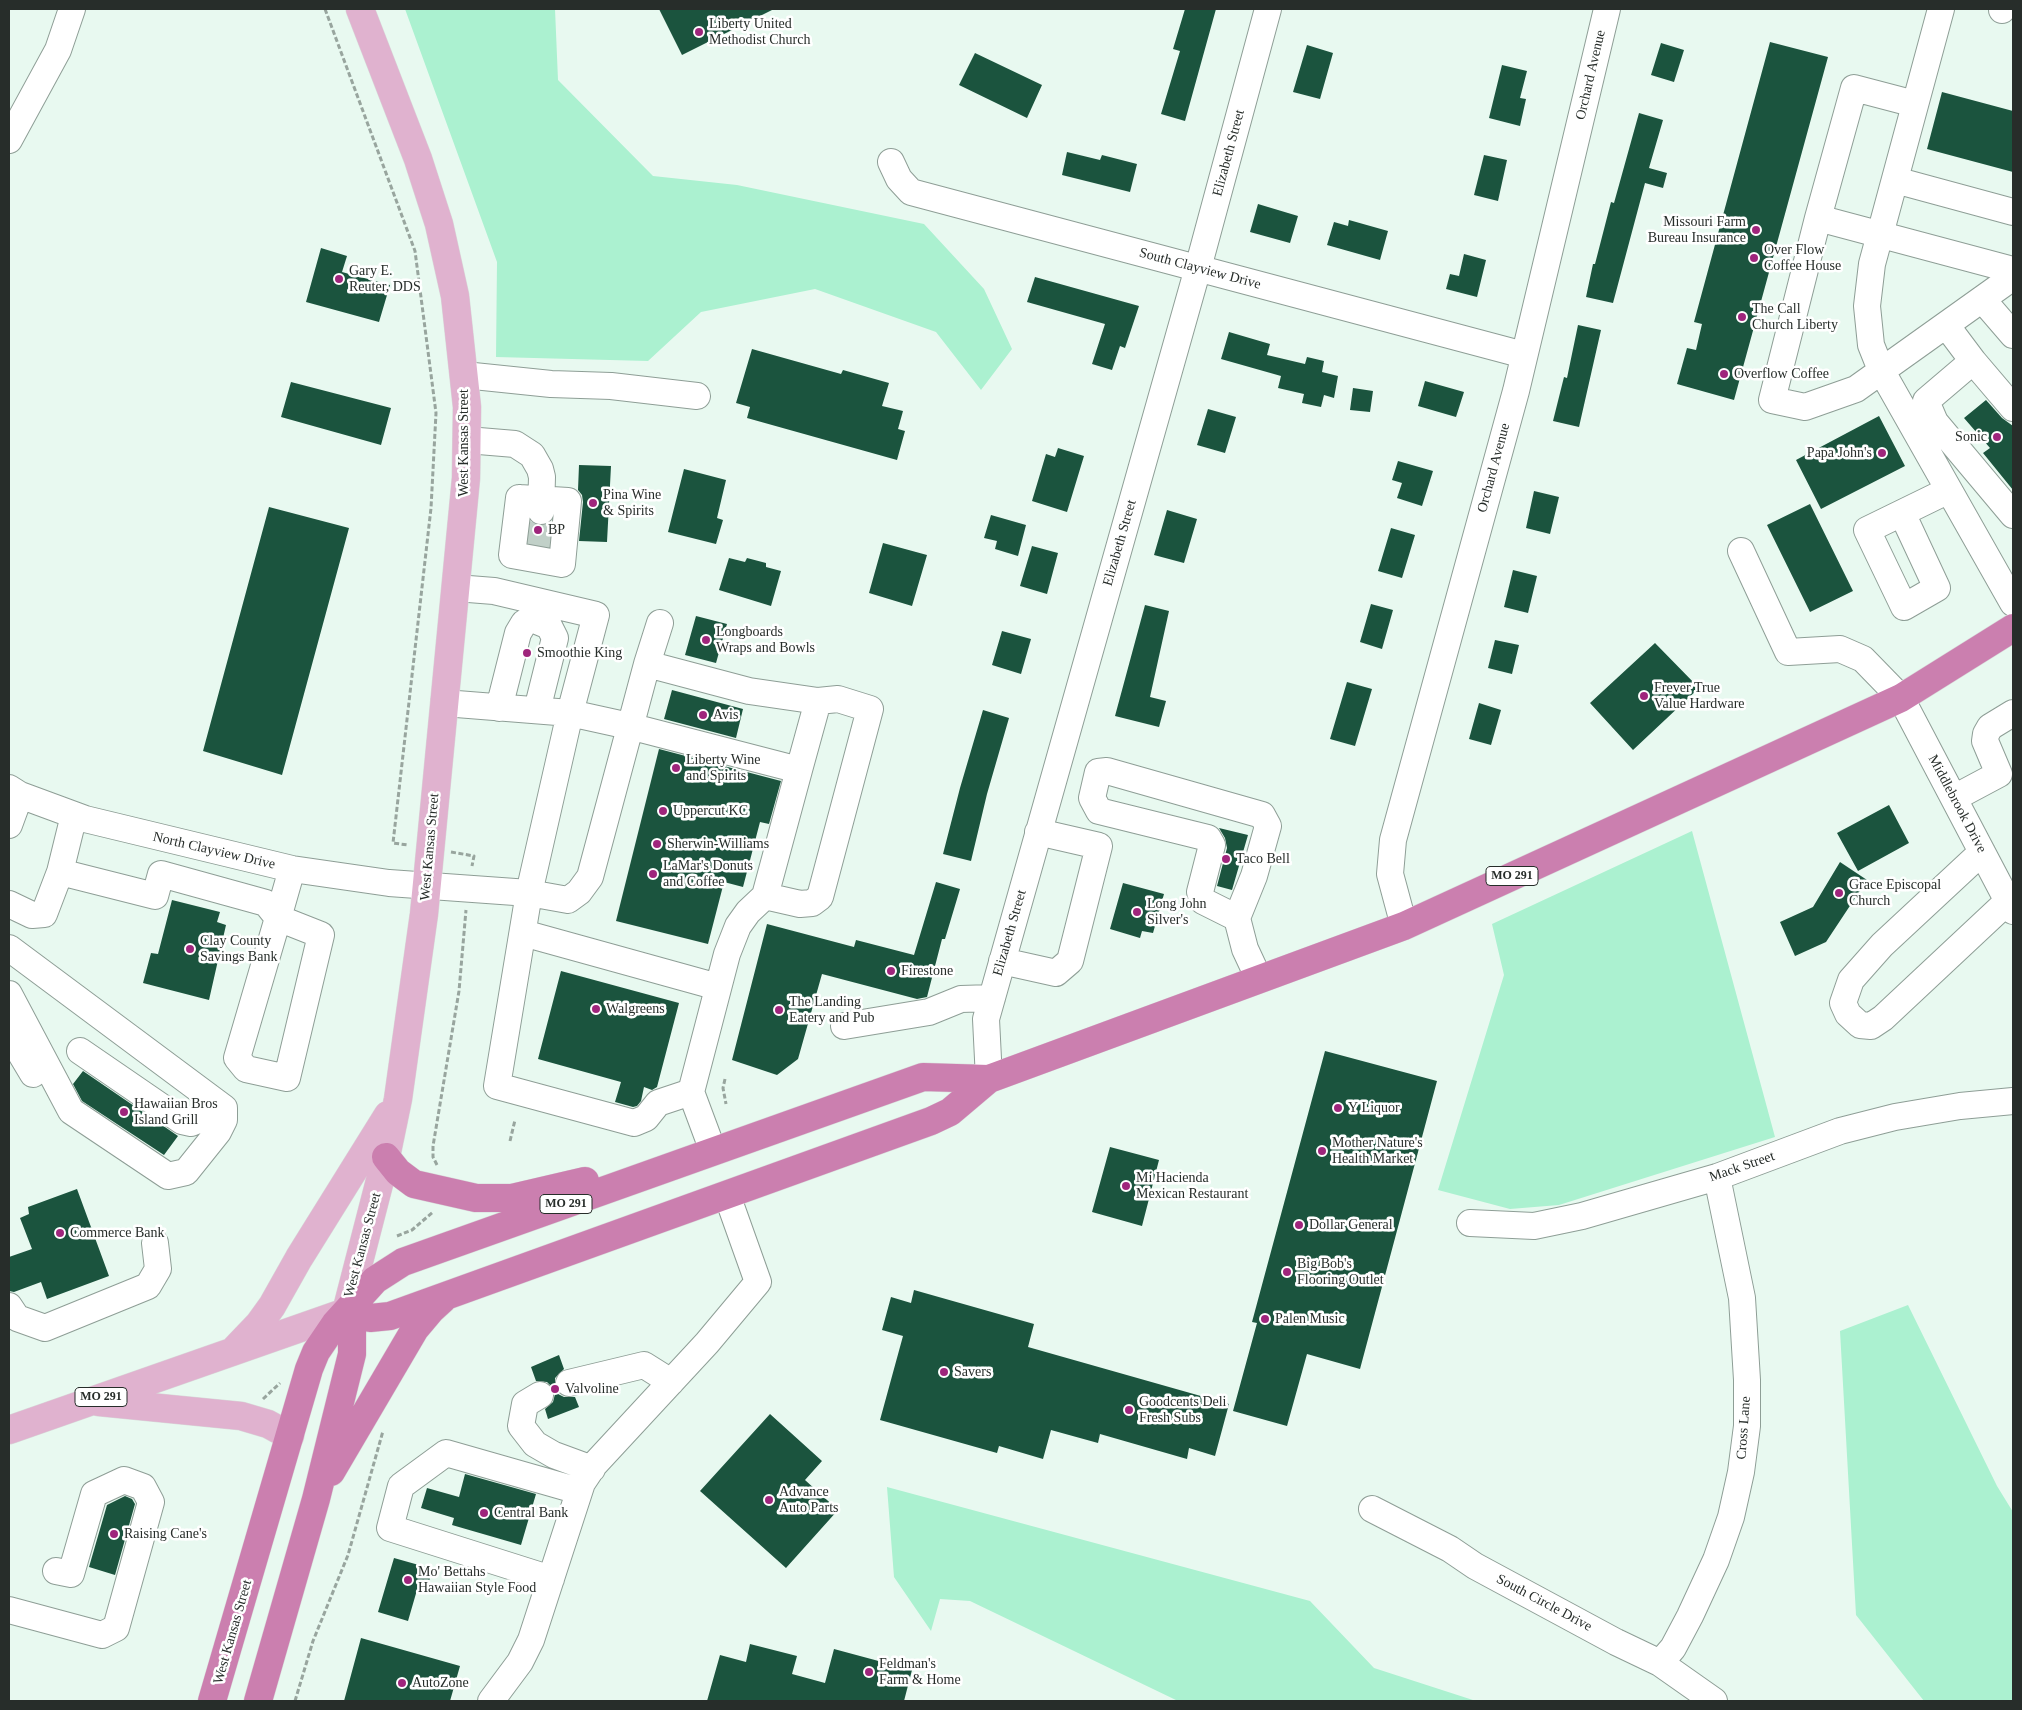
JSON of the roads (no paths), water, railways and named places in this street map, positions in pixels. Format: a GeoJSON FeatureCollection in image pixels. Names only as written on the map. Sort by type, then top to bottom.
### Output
{"type":"FeatureCollection","features":[{"type":"Feature","properties":{"kind":"highway","name":"MO 291"},"geometry":{"type":"LineString","coordinates":[[989,1079],[923,1077],[403,1262],[376,1280],[346,1312],[370,1318],[390,1316],[931,1121],[950,1112],[989,1079],[1404,926],[1901,698],[2013,628]]}},
{"type":"Feature","properties":{"kind":"highway"},"geometry":{"type":"LineString","coordinates":[[386,1157],[398,1172],[414,1184],[476,1198],[512,1198],[586,1181],[641,1177]]}},
{"type":"Feature","properties":{"kind":"highway"},"geometry":{"type":"LineString","coordinates":[[316,1500],[415,1330],[431,1310],[454,1292]]}},
{"type":"Feature","properties":{"kind":"highway","name":"West Kansas Street"},"geometry":{"type":"LineString","coordinates":[[212,1701],[316,1352],[335,1324],[346,1312]]}},
{"type":"Feature","properties":{"kind":"highway","name":"West Kansas Street"},"geometry":{"type":"LineString","coordinates":[[258,1701],[316,1500],[352,1354],[352,1332],[346,1312]]}},
{"type":"Feature","properties":{"kind":"main road","name":"West Kansas Street"},"geometry":{"type":"LineString","coordinates":[[346,1312],[386,1157],[398,1099],[424,914],[466,478],[467,440],[464,375],[455,296],[439,224],[418,159],[360,9]]}},
{"type":"Feature","properties":{"kind":"main road"},"geometry":{"type":"LineString","coordinates":[[234,1350],[259,1324],[272,1306],[299,1258],[398,1099]]}},
{"type":"Feature","properties":{"kind":"main road","name":"MO 291"},"geometry":{"type":"LineString","coordinates":[[9,1430],[346,1312]]}},
{"type":"Feature","properties":{"kind":"main road"},"geometry":{"type":"LineString","coordinates":[[90,1401],[241,1416],[268,1424],[290,1436]]}},
{"type":"Feature","properties":{"kind":"street"},"geometry":{"type":"LineString","coordinates":[[9,140],[58,50],[72,9]]}},
{"type":"Feature","properties":{"kind":"street","name":"Elizabeth Street"},"geometry":{"type":"LineString","coordinates":[[989,1079],[986,1019],[1198,268],[1268,9]]}},
{"type":"Feature","properties":{"kind":"street","name":"Orchard Avenue"},"geometry":{"type":"LineString","coordinates":[[1404,926],[1390,874],[1393,840],[1524,355],[1607,9]]}},
{"type":"Feature","properties":{"kind":"street"},"geometry":{"type":"LineString","coordinates":[[1941,9],[1872,264],[1866,306],[1871,345],[1881,370],[2013,603]]}},
{"type":"Feature","properties":{"kind":"street"},"geometry":{"type":"LineString","coordinates":[[1915,104],[1854,88],[1818,218],[1772,400],[1805,407],[1856,388],[2013,277]]}},
{"type":"Feature","properties":{"kind":"street","name":"South Clayview Drive"},"geometry":{"type":"LineString","coordinates":[[890,162],[899,179],[911,192],[1524,355]]}},
{"type":"Feature","properties":{"kind":"street"},"geometry":{"type":"LineString","coordinates":[[1895,180],[2013,212]]}},
{"type":"Feature","properties":{"kind":"street"},"geometry":{"type":"LineString","coordinates":[[1818,218],[2013,270]]}},
{"type":"Feature","properties":{"kind":"street"},"geometry":{"type":"LineString","coordinates":[[1982,299],[2013,336]]}},
{"type":"Feature","properties":{"kind":"street"},"geometry":{"type":"LineString","coordinates":[[1946,325],[1973,361],[2013,408]]}},
{"type":"Feature","properties":{"kind":"street"},"geometry":{"type":"LineString","coordinates":[[1973,361],[1926,401],[1935,422],[2012,514],[1975,535]]}},
{"type":"Feature","properties":{"kind":"street","name":"West Kansas Street"},"geometry":{"type":"LineString","coordinates":[[464,375],[550,384],[611,386],[697,396]]}},
{"type":"Feature","properties":{"kind":"street"},"geometry":{"type":"LineString","coordinates":[[467,440],[515,444],[525,448],[532,455],[540,469],[542,505]]}},
{"type":"Feature","properties":{"kind":"street"},"geometry":{"type":"LineString","coordinates":[[1902,513],[1949,490]]}},
{"type":"Feature","properties":{"kind":"street"},"geometry":{"type":"LineString","coordinates":[[519,498],[542,505],[568,502],[562,564],[537,554],[512,555],[519,498]]}},
{"type":"Feature","properties":{"kind":"street","name":"Middlebrook Drive"},"geometry":{"type":"LineString","coordinates":[[1742,551],[1788,652],[1840,649],[1848,652],[1863,659],[1901,698],[2011,906]]}},
{"type":"Feature","properties":{"kind":"street"},"geometry":{"type":"LineString","coordinates":[[499,708],[518,633],[534,609],[537,554]]}},
{"type":"Feature","properties":{"kind":"street"},"geometry":{"type":"LineString","coordinates":[[456,588],[494,591],[534,609],[596,615],[570,713],[529,893],[497,1086],[634,1123],[646,1118],[658,1103],[691,1092]]}},
{"type":"Feature","properties":{"kind":"street"},"geometry":{"type":"LineString","coordinates":[[534,609],[549,626],[555,638],[537,710]]}},
{"type":"Feature","properties":{"kind":"street"},"geometry":{"type":"LineString","coordinates":[[629,726],[660,623]]}},
{"type":"Feature","properties":{"kind":"street"},"geometry":{"type":"LineString","coordinates":[[647,664],[749,691],[818,701],[838,699],[870,709],[820,897],[812,903],[800,904],[765,896]]}},
{"type":"Feature","properties":{"kind":"street"},"geometry":{"type":"LineString","coordinates":[[713,1151],[691,1092],[718,987],[738,926],[748,912],[765,896],[818,701]]}},
{"type":"Feature","properties":{"kind":"street"},"geometry":{"type":"LineString","coordinates":[[444,703],[570,713],[629,726],[799,770]]}},
{"type":"Feature","properties":{"kind":"street"},"geometry":{"type":"LineString","coordinates":[[1954,798],[2006,781],[1985,741],[1990,727],[2013,713]]}},
{"type":"Feature","properties":{"kind":"street","name":"North Clayview Drive"},"geometry":{"type":"LineString","coordinates":[[14,792],[74,815],[292,869],[390,883],[426,884],[529,893],[568,900],[579,892],[590,877],[629,726]]}},
{"type":"Feature","properties":{"kind":"street"},"geometry":{"type":"LineString","coordinates":[[1237,918],[1203,901],[1200,892],[1212,845],[1208,838],[1099,811],[1092,798],[1098,772],[1107,771],[1262,815],[1268,826],[1254,876],[1237,918],[1245,950],[1259,979]]}},
{"type":"Feature","properties":{"kind":"street"},"geometry":{"type":"LineString","coordinates":[[9,825],[14,792]]}},
{"type":"Feature","properties":{"kind":"street"},"geometry":{"type":"LineString","coordinates":[[9,904],[32,915],[44,914],[60,872],[74,815]]}},
{"type":"Feature","properties":{"kind":"street"},"geometry":{"type":"LineString","coordinates":[[1002,961],[1056,973],[1070,961],[1099,846],[1038,832]]}},
{"type":"Feature","properties":{"kind":"street"},"geometry":{"type":"LineString","coordinates":[[60,872],[155,896],[169,840]]}},
{"type":"Feature","properties":{"kind":"street"},"geometry":{"type":"LineString","coordinates":[[1982,852],[1882,945],[1851,980],[1843,1003],[1848,1014],[1860,1025],[1871,1026],[1884,1018],[2011,906]]}},
{"type":"Feature","properties":{"kind":"street"},"geometry":{"type":"LineString","coordinates":[[161,874],[266,903],[278,918],[321,935],[287,1078],[246,1069],[237,1058],[278,918],[292,869]]}},
{"type":"Feature","properties":{"kind":"street"},"geometry":{"type":"LineString","coordinates":[[522,933],[718,987]]}},
{"type":"Feature","properties":{"kind":"street"},"geometry":{"type":"LineString","coordinates":[[9,948],[220,1105],[224,1120],[218,1132],[186,1172],[168,1176],[71,1110],[49,1102],[9,1034]]}},
{"type":"Feature","properties":{"kind":"street"},"geometry":{"type":"LineString","coordinates":[[9,994],[71,1110]]}},
{"type":"Feature","properties":{"kind":"street"},"geometry":{"type":"LineString","coordinates":[[844,1026],[930,1012],[961,999],[992,998]]}},
{"type":"Feature","properties":{"kind":"street"},"geometry":{"type":"LineString","coordinates":[[80,1051],[182,1121],[191,1123],[203,1118],[220,1105]]}},
{"type":"Feature","properties":{"kind":"street","name":"Mack Street"},"geometry":{"type":"LineString","coordinates":[[1470,1223],[1534,1226],[1582,1216],[1718,1177],[1840,1131],[1895,1117],[1960,1106],[2013,1101]]}},
{"type":"Feature","properties":{"kind":"street","name":"Cross Lane"},"geometry":{"type":"LineString","coordinates":[[1660,1663],[1672,1648],[1690,1616],[1716,1560],[1731,1517],[1741,1472],[1747,1426],[1747,1380],[1742,1298],[1718,1177]]}},
{"type":"Feature","properties":{"kind":"street"},"geometry":{"type":"LineString","coordinates":[[491,1701],[520,1662],[531,1640],[579,1491],[592,1469],[707,1344],[758,1282],[727,1195]]}},
{"type":"Feature","properties":{"kind":"street"},"geometry":{"type":"LineString","coordinates":[[9,1306],[17,1318],[45,1328],[148,1286],[158,1269],[155,1243]]}},
{"type":"Feature","properties":{"kind":"street"},"geometry":{"type":"LineString","coordinates":[[574,1382],[644,1365],[671,1382]]}},
{"type":"Feature","properties":{"kind":"street"},"geometry":{"type":"LineString","coordinates":[[533,1399],[521,1426],[535,1444],[554,1455],[592,1469]]}},
{"type":"Feature","properties":{"kind":"street"},"geometry":{"type":"LineString","coordinates":[[551,1579],[390,1528],[401,1486],[446,1453],[579,1491]]}},
{"type":"Feature","properties":{"kind":"street"},"geometry":{"type":"LineString","coordinates":[[9,1610],[102,1635],[116,1628],[151,1502],[143,1487],[124,1480],[94,1494],[71,1574],[56,1571]]}},
{"type":"Feature","properties":{"kind":"street","name":"South Circle Drive"},"geometry":{"type":"LineString","coordinates":[[1372,1509],[1616,1642],[1660,1663],[1714,1701]]}},
{"type":"Feature","properties":{"kind":"tunnel"},"geometry":{"type":"LineString","coordinates":[[538,548],[541,511]]}},
{"type":"Feature","properties":{"kind":"place","name":"Liberty United Methodist Church"},"geometry":{"type":"Point","coordinates":[699,32]}},
{"type":"Feature","properties":{"kind":"place","name":"Missouri Farm Bureau Insurance"},"geometry":{"type":"Point","coordinates":[1756,230]}},
{"type":"Feature","properties":{"kind":"place","name":"Over Flow Coffee House"},"geometry":{"type":"Point","coordinates":[1754,258]}},
{"type":"Feature","properties":{"kind":"place","name":"Gary E. Reuter, DDS"},"geometry":{"type":"Point","coordinates":[339,279]}},
{"type":"Feature","properties":{"kind":"place","name":"The Call Church Liberty"},"geometry":{"type":"Point","coordinates":[1742,317]}},
{"type":"Feature","properties":{"kind":"place","name":"Overflow Coffee"},"geometry":{"type":"Point","coordinates":[1724,374]}},
{"type":"Feature","properties":{"kind":"place","name":"Sonic"},"geometry":{"type":"Point","coordinates":[1997,437]}},
{"type":"Feature","properties":{"kind":"place","name":"Papa John's"},"geometry":{"type":"Point","coordinates":[1882,453]}},
{"type":"Feature","properties":{"kind":"place","name":"Pina Wine & Spirits"},"geometry":{"type":"Point","coordinates":[593,503]}},
{"type":"Feature","properties":{"kind":"place","name":"BP"},"geometry":{"type":"Point","coordinates":[538,530]}},
{"type":"Feature","properties":{"kind":"place","name":"Longboards Wraps and Bowls"},"geometry":{"type":"Point","coordinates":[706,640]}},
{"type":"Feature","properties":{"kind":"place","name":"Smoothie King"},"geometry":{"type":"Point","coordinates":[527,653]}},
{"type":"Feature","properties":{"kind":"place","name":"Frever True Value Hardware"},"geometry":{"type":"Point","coordinates":[1644,696]}},
{"type":"Feature","properties":{"kind":"place","name":"Avis"},"geometry":{"type":"Point","coordinates":[703,715]}},
{"type":"Feature","properties":{"kind":"place","name":"Liberty Wine and Spirits"},"geometry":{"type":"Point","coordinates":[676,768]}},
{"type":"Feature","properties":{"kind":"place","name":"Uppercut KC"},"geometry":{"type":"Point","coordinates":[663,811]}},
{"type":"Feature","properties":{"kind":"place","name":"Sherwin-Williams"},"geometry":{"type":"Point","coordinates":[657,844]}},
{"type":"Feature","properties":{"kind":"place","name":"Taco Bell"},"geometry":{"type":"Point","coordinates":[1226,859]}},
{"type":"Feature","properties":{"kind":"place","name":"LaMar's Donuts and Coffee"},"geometry":{"type":"Point","coordinates":[653,874]}},
{"type":"Feature","properties":{"kind":"place","name":"Grace Episcopal Church"},"geometry":{"type":"Point","coordinates":[1839,893]}},
{"type":"Feature","properties":{"kind":"place","name":"Long John Silver's"},"geometry":{"type":"Point","coordinates":[1137,912]}},
{"type":"Feature","properties":{"kind":"place","name":"Clay County Savings Bank"},"geometry":{"type":"Point","coordinates":[190,949]}},
{"type":"Feature","properties":{"kind":"place","name":"Firestone"},"geometry":{"type":"Point","coordinates":[891,971]}},
{"type":"Feature","properties":{"kind":"place","name":"Walgreens"},"geometry":{"type":"Point","coordinates":[596,1009]}},
{"type":"Feature","properties":{"kind":"place","name":"The Landing Eatery and Pub"},"geometry":{"type":"Point","coordinates":[779,1010]}},
{"type":"Feature","properties":{"kind":"place","name":"Y Liquor"},"geometry":{"type":"Point","coordinates":[1338,1108]}},
{"type":"Feature","properties":{"kind":"place","name":"Hawaiian Bros Island Grill"},"geometry":{"type":"Point","coordinates":[124,1112]}},
{"type":"Feature","properties":{"kind":"place","name":"Mother Nature's Health Market"},"geometry":{"type":"Point","coordinates":[1322,1151]}},
{"type":"Feature","properties":{"kind":"place","name":"Mi Hacienda Mexican Restaurant"},"geometry":{"type":"Point","coordinates":[1126,1186]}},
{"type":"Feature","properties":{"kind":"place","name":"Dollar General"},"geometry":{"type":"Point","coordinates":[1299,1225]}},
{"type":"Feature","properties":{"kind":"place","name":"Commerce Bank"},"geometry":{"type":"Point","coordinates":[60,1233]}},
{"type":"Feature","properties":{"kind":"place","name":"Big Bob's Flooring Outlet"},"geometry":{"type":"Point","coordinates":[1287,1272]}},
{"type":"Feature","properties":{"kind":"place","name":"Palen Music"},"geometry":{"type":"Point","coordinates":[1265,1319]}},
{"type":"Feature","properties":{"kind":"place","name":"Savers"},"geometry":{"type":"Point","coordinates":[944,1372]}},
{"type":"Feature","properties":{"kind":"place","name":"Valvoline"},"geometry":{"type":"Point","coordinates":[555,1389]}},
{"type":"Feature","properties":{"kind":"place","name":"Goodcents Deli Fresh Subs"},"geometry":{"type":"Point","coordinates":[1129,1410]}},
{"type":"Feature","properties":{"kind":"place","name":"Advance Auto Parts"},"geometry":{"type":"Point","coordinates":[769,1500]}},
{"type":"Feature","properties":{"kind":"place","name":"Central Bank"},"geometry":{"type":"Point","coordinates":[484,1513]}},
{"type":"Feature","properties":{"kind":"place","name":"Raising Cane's"},"geometry":{"type":"Point","coordinates":[114,1534]}},
{"type":"Feature","properties":{"kind":"place","name":"Mo' Bettahs Hawaiian Style Food"},"geometry":{"type":"Point","coordinates":[408,1580]}},
{"type":"Feature","properties":{"kind":"place","name":"Feldman's Farm & Home"},"geometry":{"type":"Point","coordinates":[869,1672]}},
{"type":"Feature","properties":{"kind":"place","name":"AutoZone"},"geometry":{"type":"Point","coordinates":[402,1683]}}]}
